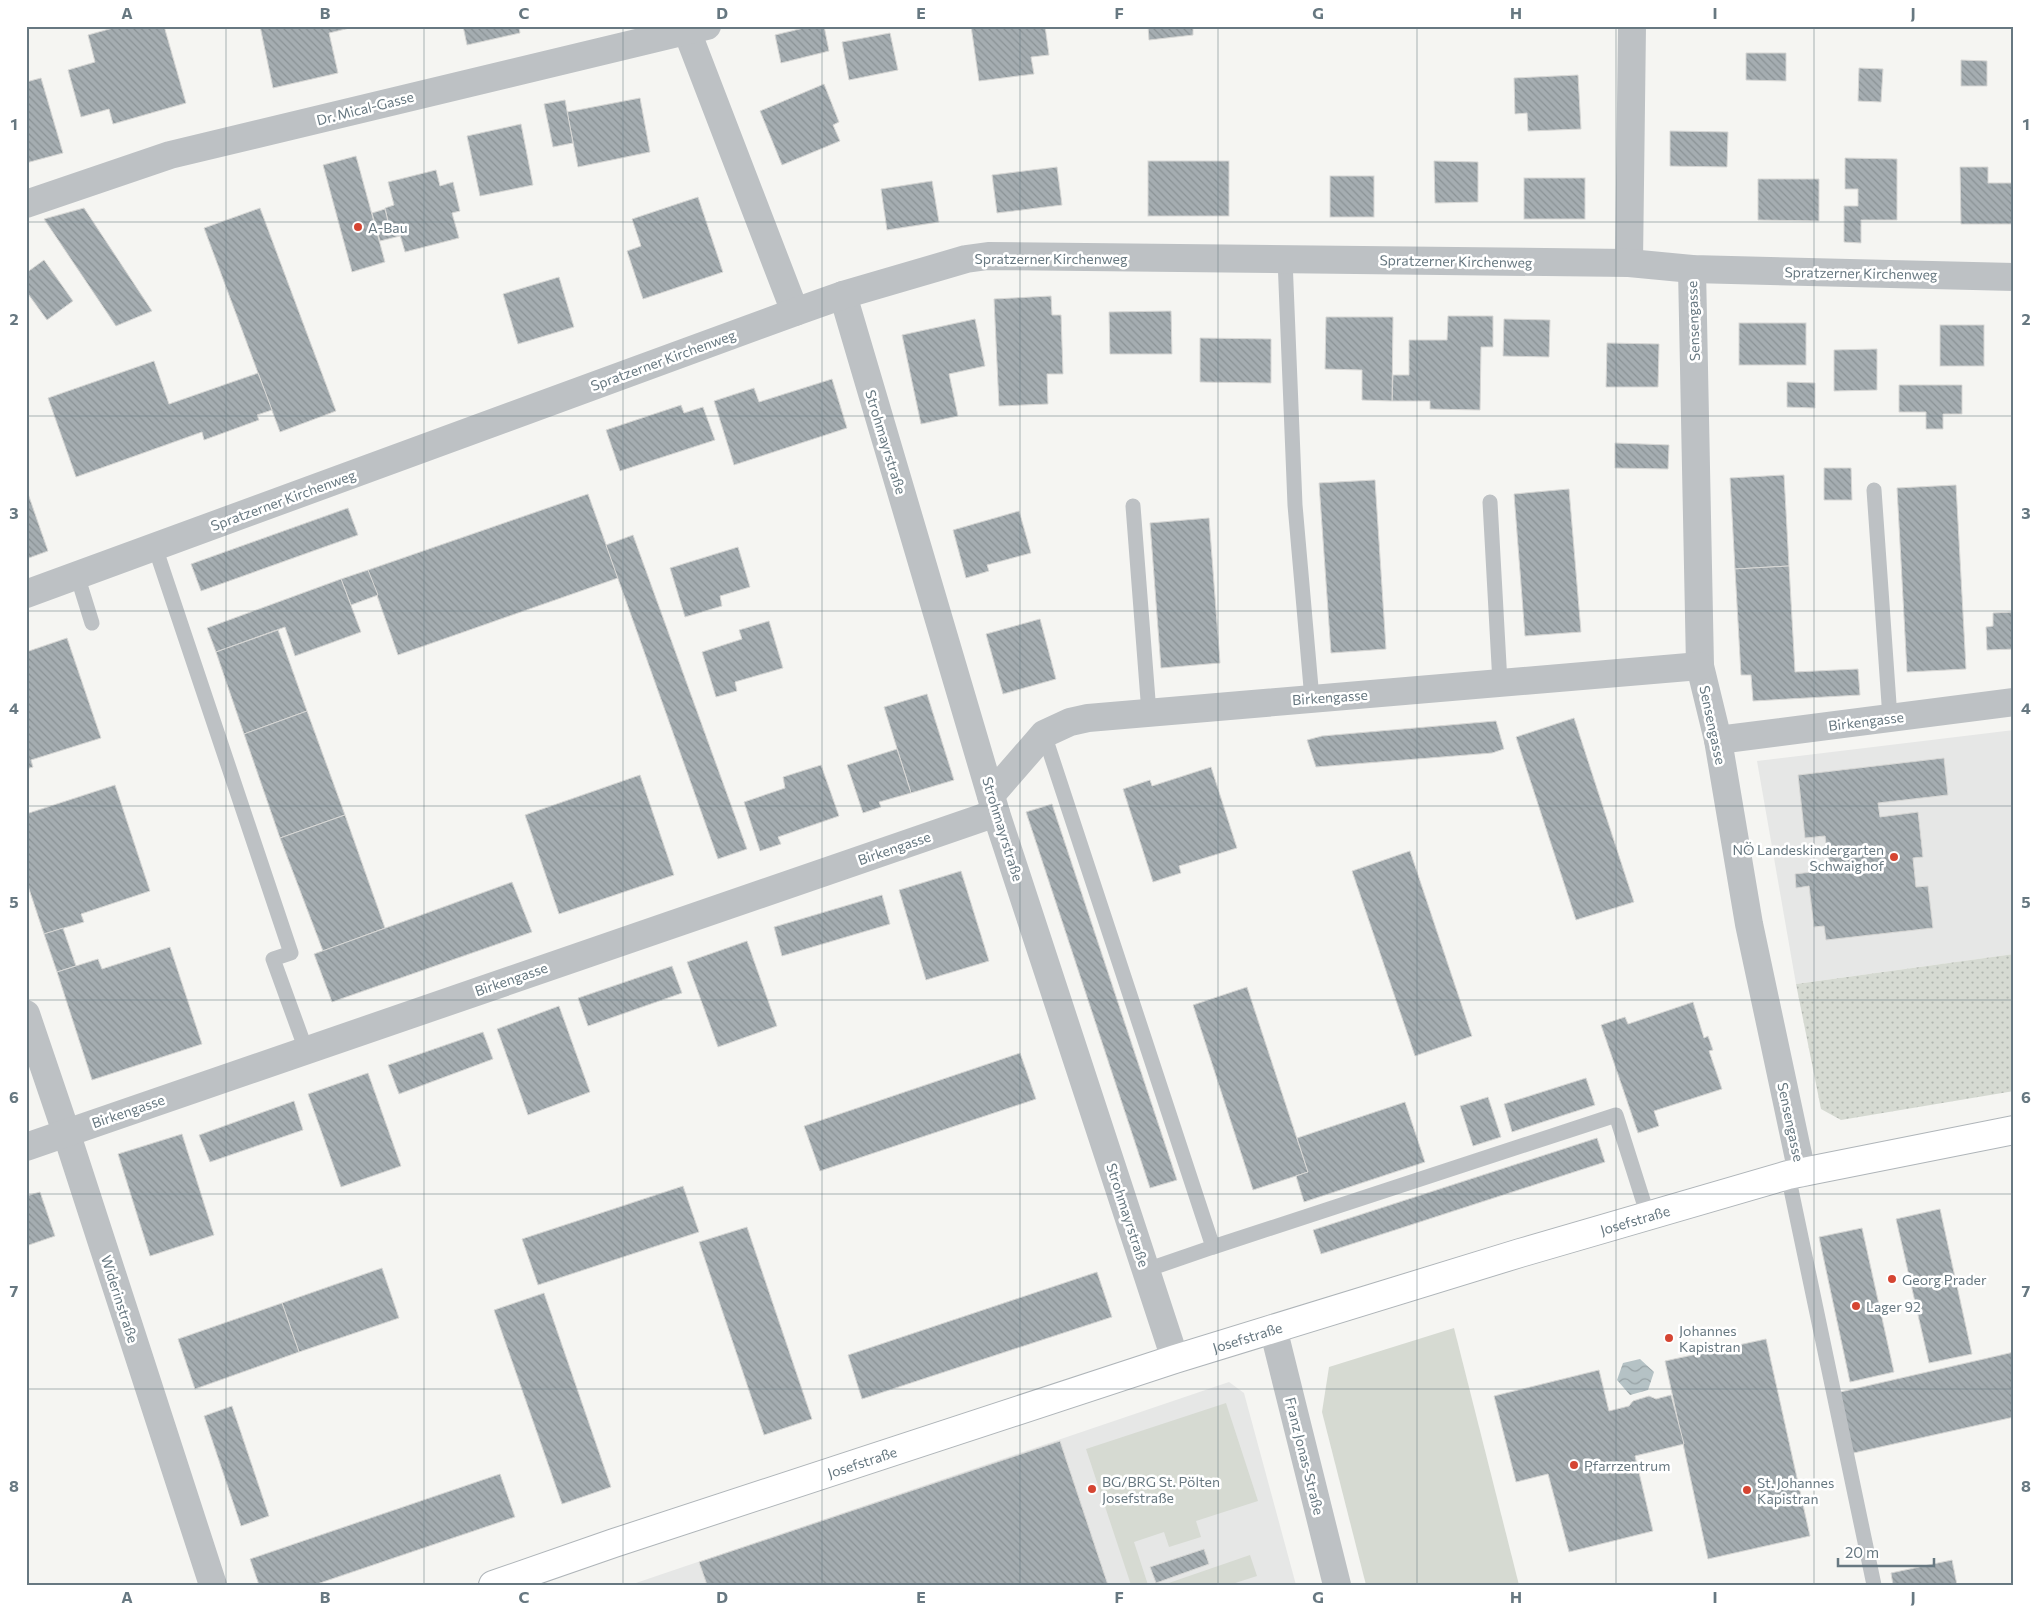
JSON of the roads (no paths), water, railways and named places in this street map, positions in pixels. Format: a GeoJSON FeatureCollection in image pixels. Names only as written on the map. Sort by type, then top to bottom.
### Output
{"type":"FeatureCollection","features":[{"type":"Feature","properties":{"kind":"street"},"geometry":{"type":"LineString","coordinates":[[1629,263],[1632,26]]}},
{"type":"Feature","properties":{"kind":"street"},"geometry":{"type":"LineString","coordinates":[[693,28],[795,312]]}},
{"type":"Feature","properties":{"kind":"street","name":"Dr. Mical-Gasse"},"geometry":{"type":"LineString","coordinates":[[26,204],[170,155],[693,28]]}},
{"type":"Feature","properties":{"kind":"street","name":"Spratzerner Kirchenweg"},"geometry":{"type":"LineString","coordinates":[[26,594],[843,295],[978,257],[1629,263],[1692,269],[2014,277]]}},
{"type":"Feature","properties":{"kind":"street","name":"Sensengasse"},"geometry":{"type":"LineString","coordinates":[[1692,269],[1700,666],[1718,740],[1749,924],[1795,1174]]}},
{"type":"Feature","properties":{"kind":"street","name":"Strohmayrstraße"},"geometry":{"type":"LineString","coordinates":[[843,295],[994,804],[1175,1359]]}},
{"type":"Feature","properties":{"kind":"street","name":"Birkengasse"},"geometry":{"type":"LineString","coordinates":[[26,1147],[306,1050],[994,804],[1044,734],[1070,722],[1149,713],[1700,666]]}},
{"type":"Feature","properties":{"kind":"street","name":"Birkengasse"},"geometry":{"type":"LineString","coordinates":[[1718,740],[2014,702]]}},
{"type":"Feature","properties":{"kind":"street","name":"Widerinstraße"},"geometry":{"type":"LineString","coordinates":[[26,1014],[213,1585]]}},
{"type":"Feature","properties":{"kind":"street","name":"Josefstraße"},"geometry":{"type":"LineString","coordinates":[[493,1585],[614,1543],[1272,1328],[1795,1174],[2014,1130]]}},
{"type":"Feature","properties":{"kind":"street","name":"Franz Jonas-Straße"},"geometry":{"type":"LineString","coordinates":[[1272,1328],[1337,1585]]}},
{"type":"Feature","properties":{"kind":"lane"},"geometry":{"type":"LineString","coordinates":[[1285,259],[1295,505],[1312,699]]}},
{"type":"Feature","properties":{"kind":"lane"},"geometry":{"type":"LineString","coordinates":[[1874,490],[1890,718]]}},
{"type":"Feature","properties":{"kind":"lane"},"geometry":{"type":"LineString","coordinates":[[1490,502],[1500,682]]}},
{"type":"Feature","properties":{"kind":"lane"},"geometry":{"type":"LineString","coordinates":[[1133,506],[1149,713]]}},
{"type":"Feature","properties":{"kind":"lane"},"geometry":{"type":"LineString","coordinates":[[155,547],[291,953],[273,959],[306,1050]]}},
{"type":"Feature","properties":{"kind":"lane"},"geometry":{"type":"LineString","coordinates":[[77,575],[92,622]]}},
{"type":"Feature","properties":{"kind":"lane"},"geometry":{"type":"LineString","coordinates":[[1044,734],[1213,1247]]}},
{"type":"Feature","properties":{"kind":"lane"},"geometry":{"type":"LineString","coordinates":[[1146,1270],[1616,1115],[1648,1216]]}},
{"type":"Feature","properties":{"kind":"lane"},"geometry":{"type":"LineString","coordinates":[[1795,1174],[1874,1585]]}},
{"type":"Feature","properties":{"kind":"water"},"geometry":{"type":"Polygon","coordinates":[[[1640,1359],[1654,1372],[1648,1390],[1630,1395],[1617,1380],[1623,1363],[1640,1359]]]}},
{"type":"Feature","properties":{"kind":"place","name":"A-Bau"},"geometry":{"type":"Point","coordinates":[358,227]}},
{"type":"Feature","properties":{"kind":"place","name":"NÖ Landeskindergarten Schwaighof"},"geometry":{"type":"Point","coordinates":[1894,857]}},
{"type":"Feature","properties":{"kind":"place","name":"Georg Prader"},"geometry":{"type":"Point","coordinates":[1892,1279]}},
{"type":"Feature","properties":{"kind":"place","name":"Lager 92"},"geometry":{"type":"Point","coordinates":[1856,1306]}},
{"type":"Feature","properties":{"kind":"place","name":"Johannes Kapistran"},"geometry":{"type":"Point","coordinates":[1669,1338]}},
{"type":"Feature","properties":{"kind":"place","name":"Pfarrzentrum"},"geometry":{"type":"Point","coordinates":[1574,1465]}},
{"type":"Feature","properties":{"kind":"place","name":"BG/BRG St. Pölten Josefstraße"},"geometry":{"type":"Point","coordinates":[1092,1489]}},
{"type":"Feature","properties":{"kind":"place","name":"St. Johannes Kapistran"},"geometry":{"type":"Point","coordinates":[1747,1490]}}]}
